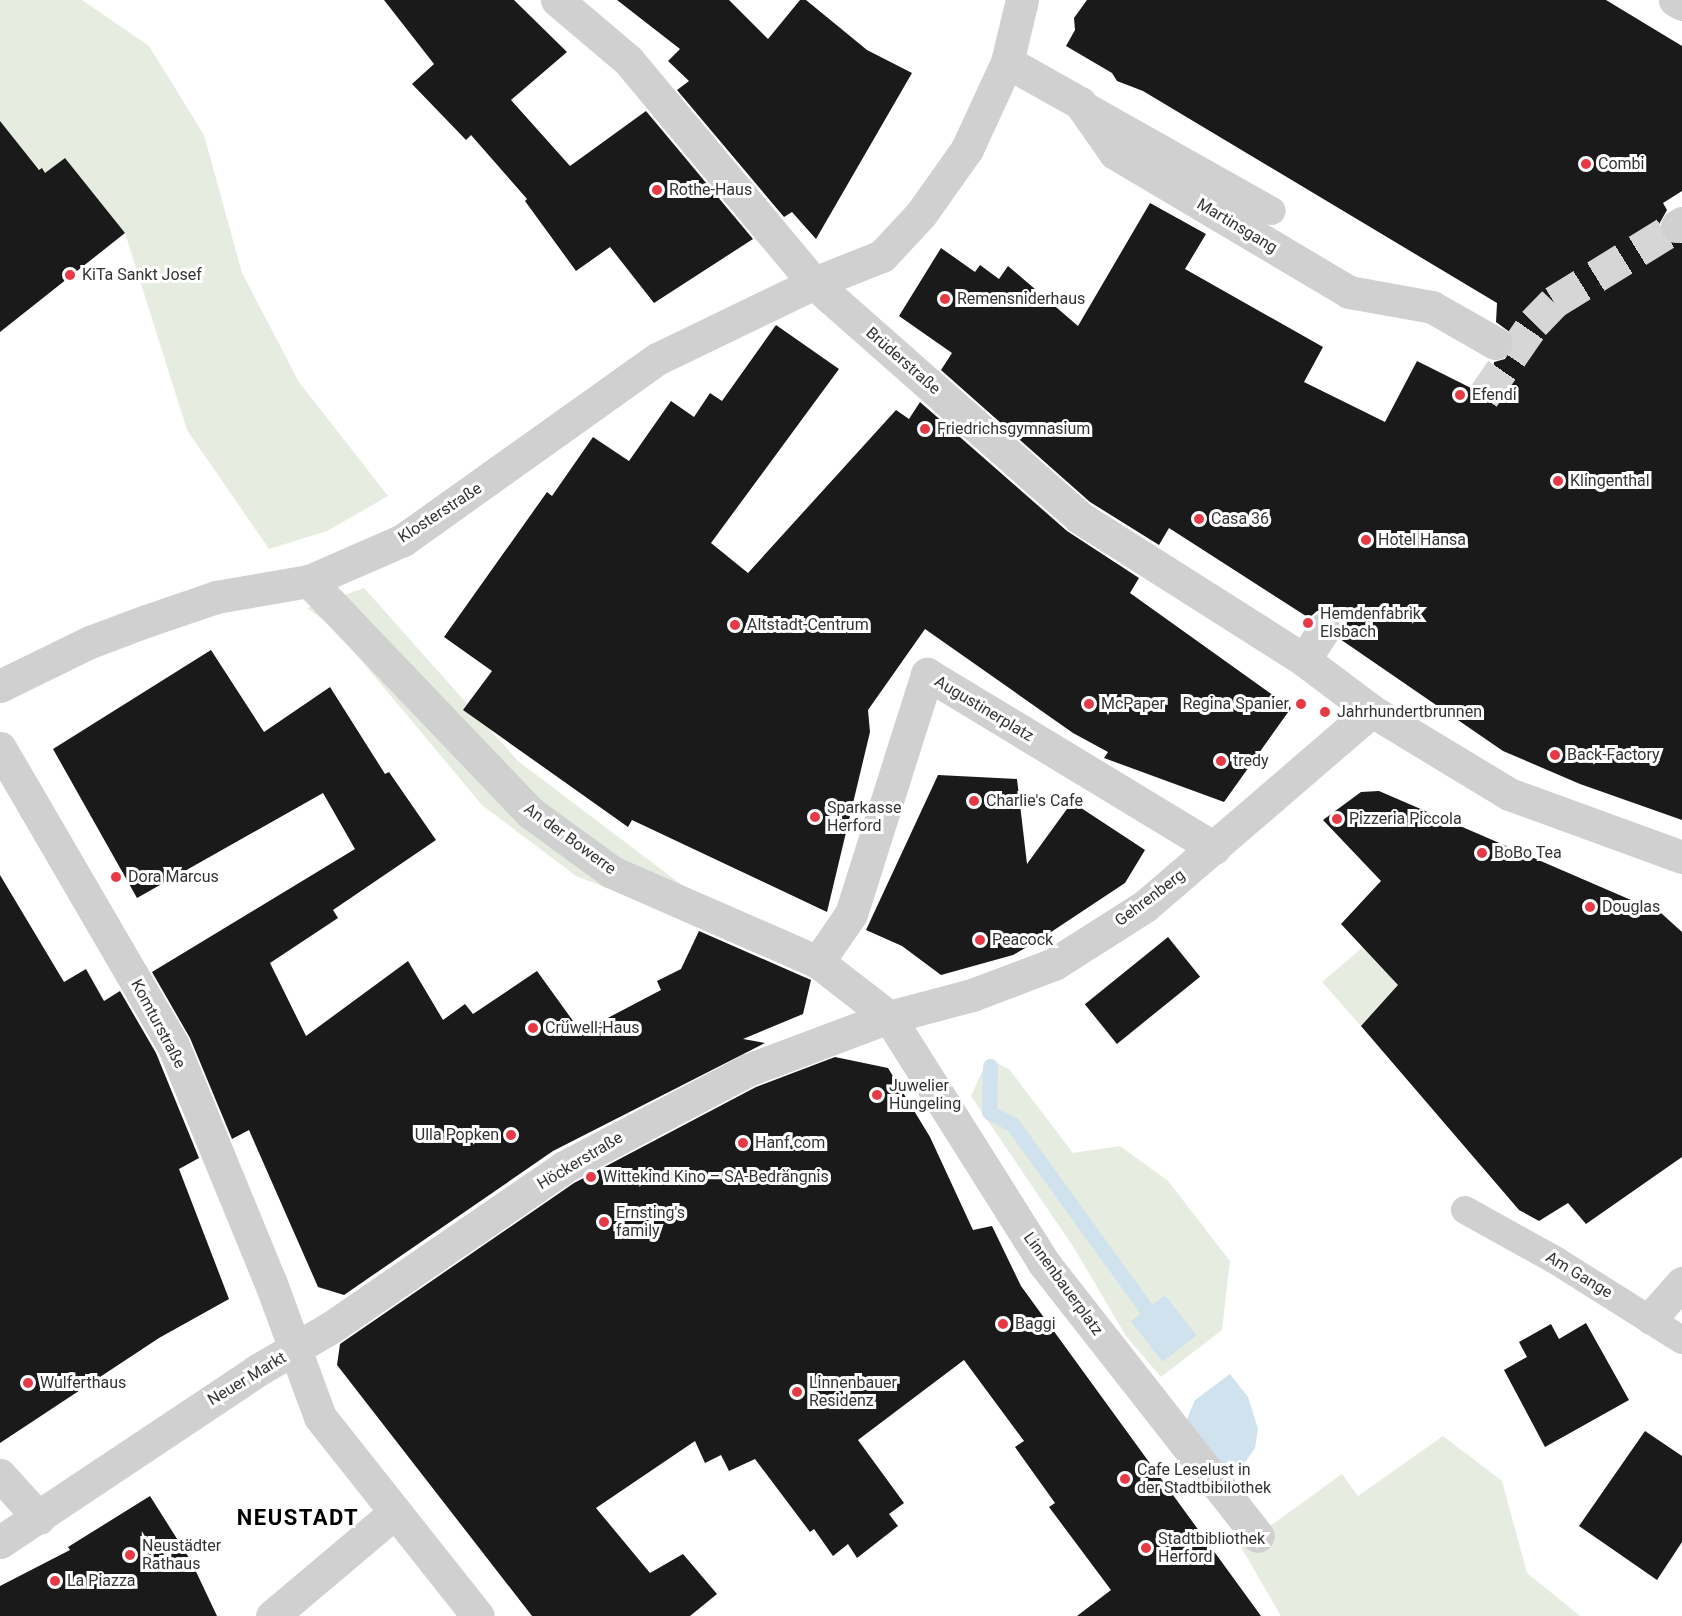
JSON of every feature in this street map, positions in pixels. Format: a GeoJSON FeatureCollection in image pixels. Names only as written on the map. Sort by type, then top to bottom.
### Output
{"type":"FeatureCollection","features":[{"type":"Feature","properties":{"kind":"street","name":"Brüderstraße"},"geometry":{"type":"LineString","coordinates":[[557,0],[628,60],[814,283],[1079,517],[1304,660]]}},
{"type":"Feature","properties":{"kind":"street"},"geometry":{"type":"LineString","coordinates":[[814,283],[882,256],[921,214],[967,149],[1007,62],[1022,0]]}},
{"type":"Feature","properties":{"kind":"street"},"geometry":{"type":"LineString","coordinates":[[1675,0],[1682,4]]}},
{"type":"Feature","properties":{"kind":"street","name":"Martinsgang"},"geometry":{"type":"LineString","coordinates":[[1007,62],[1080,103],[1116,153],[1349,292],[1432,307],[1495,343]]}},
{"type":"Feature","properties":{"kind":"street","name":"Klosterstraße"},"geometry":{"type":"LineString","coordinates":[[0,686],[90,642],[146,621],[216,597],[309,581],[403,540],[657,359],[814,283]]}},
{"type":"Feature","properties":{"kind":"street","name":"An der Bowerre"},"geometry":{"type":"LineString","coordinates":[[309,581],[531,813],[612,872],[818,962],[890,1017]]}},
{"type":"Feature","properties":{"kind":"street"},"geometry":{"type":"LineString","coordinates":[[1325,628],[1304,660],[1372,711],[1509,794],[1682,857]]}},
{"type":"Feature","properties":{"kind":"street","name":"Augustinerplatz"},"geometry":{"type":"LineString","coordinates":[[818,962],[851,914],[927,675],[1214,848]]}},
{"type":"Feature","properties":{"kind":"street","name":"Gehrenberg"},"geometry":{"type":"LineString","coordinates":[[890,1017],[972,995],[1054,964],[1145,906],[1372,711]]}},
{"type":"Feature","properties":{"kind":"street","name":"Komturstraße"},"geometry":{"type":"LineString","coordinates":[[0,747],[172,1045],[267,1274],[295,1350]]}},
{"type":"Feature","properties":{"kind":"street","name":"Höckerstraße"},"geometry":{"type":"LineString","coordinates":[[295,1350],[564,1167],[748,1070],[890,1017]]}},
{"type":"Feature","properties":{"kind":"street","name":"Linnenbauerplatz"},"geometry":{"type":"LineString","coordinates":[[890,1017],[1043,1262],[1258,1536]]}},
{"type":"Feature","properties":{"kind":"street"},"geometry":{"type":"LineString","coordinates":[[1651,1318],[1682,1283]]}},
{"type":"Feature","properties":{"kind":"street","name":"Neuer Markt"},"geometry":{"type":"LineString","coordinates":[[0,1542],[247,1377],[295,1350],[320,1417],[393,1514],[478,1616]]}},
{"type":"Feature","properties":{"kind":"street"},"geometry":{"type":"LineString","coordinates":[[0,1475],[39,1518]]}},
{"type":"Feature","properties":{"kind":"street"},"geometry":{"type":"LineString","coordinates":[[272,1616],[393,1514]]}},
{"type":"Feature","properties":{"kind":"lane"},"geometry":{"type":"LineString","coordinates":[[1080,103],[1272,211]]}},
{"type":"Feature","properties":{"kind":"lane","name":"Am Gange"},"geometry":{"type":"LineString","coordinates":[[1465,1210],[1651,1318],[1682,1340]]}},
{"type":"Feature","properties":{"kind":"shaded area"},"geometry":{"type":"Polygon","coordinates":[[[0,0],[82,0],[149,46],[204,135],[242,273],[299,382],[388,496],[327,531],[269,549],[187,430],[125,233],[65,158],[45,173],[0,138],[0,0]]]}},
{"type":"Feature","properties":{"kind":"shaded area"},"geometry":{"type":"Polygon","coordinates":[[[364,588],[518,761],[769,951],[576,876],[482,805],[334,628],[307,608],[364,588]]]}},
{"type":"Feature","properties":{"kind":"shaded area"},"geometry":{"type":"Polygon","coordinates":[[[1363,947],[1402,981],[1361,1026],[1322,982],[1363,947]]]}},
{"type":"Feature","properties":{"kind":"shaded area"},"geometry":{"type":"Polygon","coordinates":[[[988,1059],[1009,1069],[1073,1153],[1120,1146],[1168,1181],[1230,1261],[1222,1330],[1161,1377],[1126,1336],[1074,1248],[971,1096],[988,1059]]]}},
{"type":"Feature","properties":{"kind":"shaded area"},"geometry":{"type":"Polygon","coordinates":[[[1443,1436],[1502,1481],[1527,1573],[1580,1616],[1281,1616],[1241,1547],[1342,1474],[1358,1496],[1443,1436]]]}},
{"type":"Feature","properties":{"kind":"water"},"geometry":{"type":"Polygon","coordinates":[[[1165,1295],[1196,1335],[1163,1362],[1131,1321],[1165,1295]]]}},
{"type":"Feature","properties":{"kind":"water"},"geometry":{"type":"Polygon","coordinates":[[[1230,1374],[1248,1397],[1258,1429],[1255,1448],[1246,1461],[1228,1475],[1187,1419],[1195,1400],[1230,1374]]]}},
{"type":"Feature","properties":{"kind":"building"},"geometry":{"type":"Polygon","coordinates":[[[384,0],[514,0],[567,52],[511,100],[570,166],[646,111],[753,239],[654,303],[610,247],[576,271],[525,201],[527,199],[471,135],[466,140],[412,84],[434,64],[384,0]]]}},
{"type":"Feature","properties":{"kind":"building"},"geometry":{"type":"Polygon","coordinates":[[[617,0],[729,0],[768,39],[800,0],[806,0],[867,50],[912,73],[816,239],[792,212],[784,217],[677,90],[689,81],[668,61],[680,49],[617,0]]]}},
{"type":"Feature","properties":{"kind":"building"},"geometry":{"type":"Polygon","coordinates":[[[1087,0],[1606,0],[1682,46],[1682,191],[1663,203],[1667,210],[1658,226],[1667,242],[1682,243],[1682,820],[1580,784],[1503,751],[1340,639],[1344,628],[1335,612],[1317,611],[1309,618],[1169,528],[1159,545],[1090,502],[941,370],[952,353],[899,316],[941,248],[975,272],[980,265],[999,279],[1008,266],[1078,326],[1150,203],[1206,234],[1185,269],[1323,347],[1304,382],[1385,422],[1417,361],[1493,399],[1494,362],[1505,359],[1514,344],[1511,333],[1496,322],[1497,303],[1143,91],[1117,81],[1112,73],[1066,46],[1075,30],[1074,18],[1087,0]]]}},
{"type":"Feature","properties":{"kind":"building"},"geometry":{"type":"Polygon","coordinates":[[[0,121],[39,170],[42,168],[45,173],[65,158],[125,233],[0,332],[0,121]]]}},
{"type":"Feature","properties":{"kind":"building","name":"Altstadt-Centrum"},"geometry":{"type":"Polygon","coordinates":[[[776,325],[839,369],[711,543],[748,573],[896,410],[909,419],[920,402],[1067,531],[1139,578],[1130,593],[1291,708],[1224,802],[1104,758],[1108,752],[1073,733],[925,629],[868,710],[870,732],[827,912],[632,820],[628,827],[463,710],[492,671],[444,637],[547,492],[552,496],[593,437],[629,461],[671,401],[694,417],[710,393],[722,401],[776,325]]]}},
{"type":"Feature","properties":{"kind":"building"},"geometry":{"type":"Polygon","coordinates":[[[211,650],[264,732],[330,687],[385,774],[389,772],[436,840],[333,910],[338,918],[270,963],[306,1036],[408,961],[443,1020],[465,1004],[473,1014],[537,971],[581,1032],[661,990],[657,981],[681,969],[699,931],[811,980],[803,1014],[743,1039],[765,1043],[553,1151],[344,1295],[318,1287],[249,1130],[232,1139],[190,1038],[152,972],[355,849],[323,793],[137,898],[53,749],[211,650]]]}},
{"type":"Feature","properties":{"kind":"building"},"geometry":{"type":"Polygon","coordinates":[[[938,775],[1017,779],[1027,864],[1072,802],[1145,850],[1125,883],[1036,942],[1013,955],[941,975],[902,946],[866,930],[938,775]]]}},
{"type":"Feature","properties":{"kind":"building"},"geometry":{"type":"Polygon","coordinates":[[[1379,791],[1661,913],[1682,932],[1682,1157],[1586,1224],[1568,1203],[1539,1221],[1519,1210],[1361,1026],[1398,985],[1341,924],[1381,881],[1323,820],[1361,792],[1379,791]]]}},
{"type":"Feature","properties":{"kind":"building"},"geometry":{"type":"Polygon","coordinates":[[[0,875],[64,982],[86,969],[104,1001],[120,991],[156,1053],[199,1158],[179,1169],[229,1299],[159,1338],[0,1443],[0,875]]]}},
{"type":"Feature","properties":{"kind":"building"},"geometry":{"type":"Polygon","coordinates":[[[1168,937],[1200,977],[1117,1044],[1085,1004],[1168,937]]]}},
{"type":"Feature","properties":{"kind":"building"},"geometry":{"type":"Polygon","coordinates":[[[835,1057],[888,1068],[930,1137],[973,1230],[992,1226],[1021,1286],[1261,1616],[1077,1616],[1111,1590],[1049,1507],[1055,1503],[1015,1447],[1024,1441],[964,1360],[858,1440],[904,1503],[889,1514],[898,1526],[857,1558],[848,1544],[833,1556],[814,1529],[810,1532],[755,1459],[729,1471],[721,1455],[705,1463],[695,1441],[596,1508],[650,1573],[683,1554],[717,1594],[690,1616],[532,1616],[337,1365],[340,1344],[574,1183],[756,1087],[835,1057]]]}},
{"type":"Feature","properties":{"kind":"building"},"geometry":{"type":"Polygon","coordinates":[[[1586,1323],[1629,1400],[1545,1447],[1504,1370],[1527,1357],[1519,1342],[1551,1324],[1559,1339],[1586,1323]]]}},
{"type":"Feature","properties":{"kind":"building"},"geometry":{"type":"Polygon","coordinates":[[[1645,1431],[1682,1456],[1682,1542],[1657,1580],[1579,1526],[1645,1431]]]}},
{"type":"Feature","properties":{"kind":"building","name":"Neustädter Rathaus"},"geometry":{"type":"Polygon","coordinates":[[[150,1496],[191,1561],[217,1616],[0,1616],[0,1586],[70,1550],[68,1547],[150,1496]]]}},
{"type":"Feature","properties":{"kind":"waterway"},"geometry":{"type":"LineString","coordinates":[[990,1066],[989,1112],[1013,1125],[1147,1310]]}},
{"type":"Feature","properties":{"kind":"tunnel"},"geometry":{"type":"LineString","coordinates":[[1483,397],[1534,323],[1554,302],[1677,226]]}},
{"type":"Feature","properties":{"kind":"place","name":"Combi"},"geometry":{"type":"Point","coordinates":[1586,164]}},
{"type":"Feature","properties":{"kind":"place","name":"Rothe-Haus"},"geometry":{"type":"Point","coordinates":[657,190]}},
{"type":"Feature","properties":{"kind":"place","name":"KiTa Sankt Josef"},"geometry":{"type":"Point","coordinates":[70,275]}},
{"type":"Feature","properties":{"kind":"place","name":"Remensniderhaus"},"geometry":{"type":"Point","coordinates":[945,299]}},
{"type":"Feature","properties":{"kind":"place","name":"Efendi"},"geometry":{"type":"Point","coordinates":[1460,395]}},
{"type":"Feature","properties":{"kind":"place","name":"Friedrichsgymnasium"},"geometry":{"type":"Point","coordinates":[925,429]}},
{"type":"Feature","properties":{"kind":"place","name":"Klingenthal"},"geometry":{"type":"Point","coordinates":[1558,481]}},
{"type":"Feature","properties":{"kind":"place","name":"Casa 36"},"geometry":{"type":"Point","coordinates":[1199,519]}},
{"type":"Feature","properties":{"kind":"place","name":"Hotel Hansa"},"geometry":{"type":"Point","coordinates":[1366,540]}},
{"type":"Feature","properties":{"kind":"place","name":"Hemdenfabrik Elsbach"},"geometry":{"type":"Point","coordinates":[1308,623]}},
{"type":"Feature","properties":{"kind":"place","name":"Altstadt-Centrum"},"geometry":{"type":"Point","coordinates":[735,625]}},
{"type":"Feature","properties":{"kind":"place","name":"McPaper"},"geometry":{"type":"Point","coordinates":[1089,704]}},
{"type":"Feature","properties":{"kind":"place","name":"Regina Spanier"},"geometry":{"type":"Point","coordinates":[1301,704]}},
{"type":"Feature","properties":{"kind":"place","name":"Jahrhundertbrunnen"},"geometry":{"type":"Point","coordinates":[1325,712]}},
{"type":"Feature","properties":{"kind":"place","name":"Back-Factory"},"geometry":{"type":"Point","coordinates":[1555,755]}},
{"type":"Feature","properties":{"kind":"place","name":"tredy"},"geometry":{"type":"Point","coordinates":[1221,761]}},
{"type":"Feature","properties":{"kind":"place","name":"Charlie's Cafe"},"geometry":{"type":"Point","coordinates":[974,801]}},
{"type":"Feature","properties":{"kind":"place","name":"Sparkasse Herford"},"geometry":{"type":"Point","coordinates":[815,817]}},
{"type":"Feature","properties":{"kind":"place","name":"Pizzeria Piccola"},"geometry":{"type":"Point","coordinates":[1337,819]}},
{"type":"Feature","properties":{"kind":"place","name":"BoBo Tea"},"geometry":{"type":"Point","coordinates":[1482,853]}},
{"type":"Feature","properties":{"kind":"place","name":"Dora Marcus"},"geometry":{"type":"Point","coordinates":[116,877]}},
{"type":"Feature","properties":{"kind":"place","name":"Douglas"},"geometry":{"type":"Point","coordinates":[1590,907]}},
{"type":"Feature","properties":{"kind":"place","name":"Peacock"},"geometry":{"type":"Point","coordinates":[980,940]}},
{"type":"Feature","properties":{"kind":"place","name":"Crüwell-Haus"},"geometry":{"type":"Point","coordinates":[533,1028]}},
{"type":"Feature","properties":{"kind":"place","name":"Juwelier Hungeling"},"geometry":{"type":"Point","coordinates":[877,1095]}},
{"type":"Feature","properties":{"kind":"place","name":"Ulla Popken"},"geometry":{"type":"Point","coordinates":[511,1135]}},
{"type":"Feature","properties":{"kind":"place","name":"Hanf.com"},"geometry":{"type":"Point","coordinates":[743,1143]}},
{"type":"Feature","properties":{"kind":"place","name":"Wittekind Kino – SA-Bedrängnis"},"geometry":{"type":"Point","coordinates":[591,1177]}},
{"type":"Feature","properties":{"kind":"place","name":"Ernsting's family"},"geometry":{"type":"Point","coordinates":[604,1222]}},
{"type":"Feature","properties":{"kind":"place","name":"Baggi"},"geometry":{"type":"Point","coordinates":[1003,1324]}},
{"type":"Feature","properties":{"kind":"place","name":"Wulferthaus"},"geometry":{"type":"Point","coordinates":[28,1383]}},
{"type":"Feature","properties":{"kind":"place","name":"Linnenbauer Residenz"},"geometry":{"type":"Point","coordinates":[797,1392]}},
{"type":"Feature","properties":{"kind":"place","name":"Cafe Leselust in der Stadtbibilothek"},"geometry":{"type":"Point","coordinates":[1125,1479]}},
{"type":"Feature","properties":{"kind":"place","name":"Stadtbibliothek Herford"},"geometry":{"type":"Point","coordinates":[1146,1548]}},
{"type":"Feature","properties":{"kind":"place","name":"Neustädter Rathaus"},"geometry":{"type":"Point","coordinates":[130,1555]}},
{"type":"Feature","properties":{"kind":"place","name":"La Piazza"},"geometry":{"type":"Point","coordinates":[55,1581]}},
{"type":"Feature","properties":{"kind":"district","name":"NEUSTADT"},"geometry":{"type":"Point","coordinates":[298,1518]}}]}
